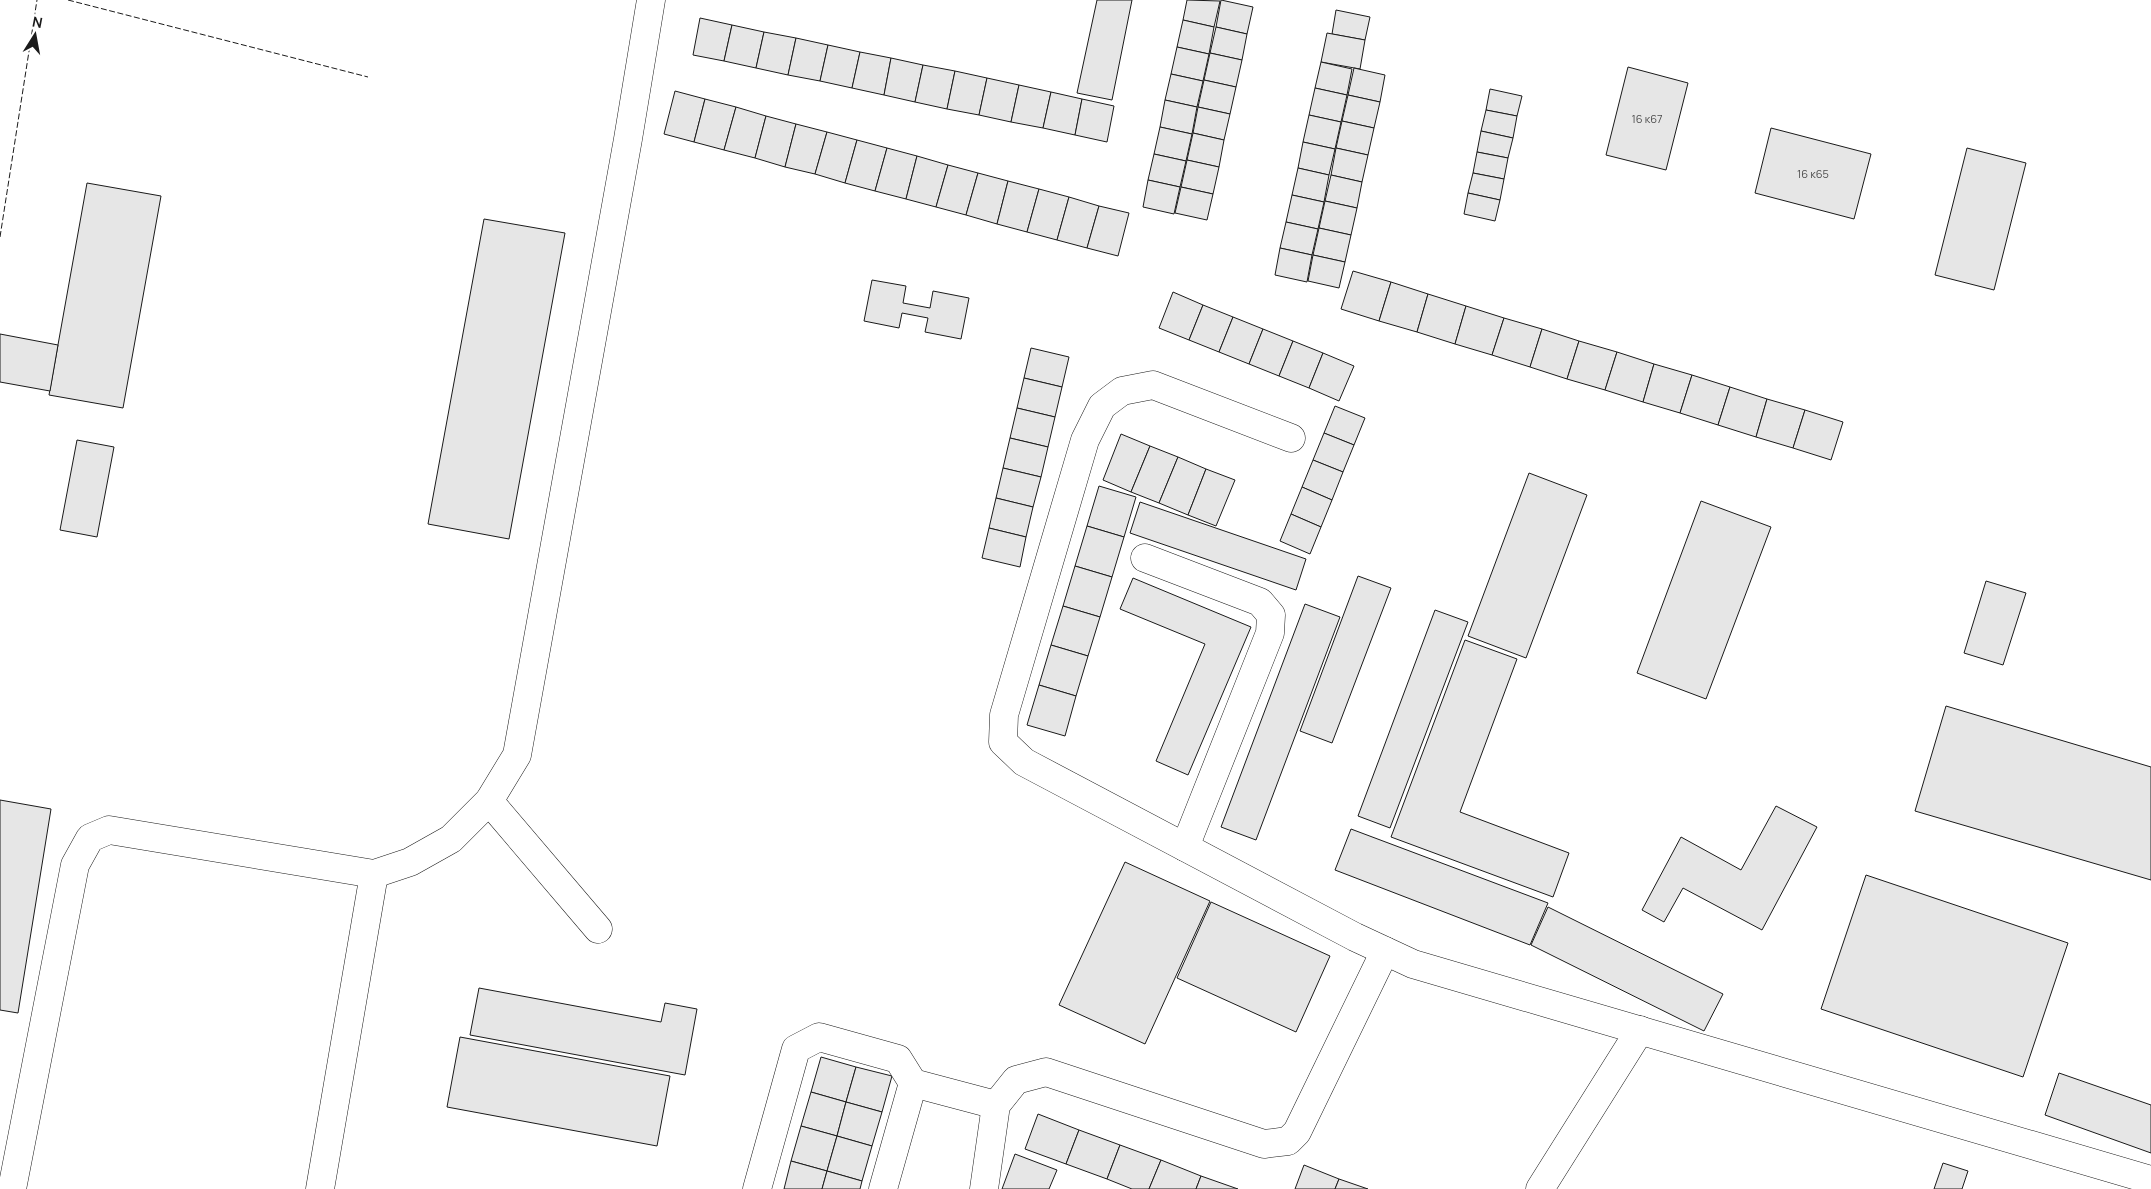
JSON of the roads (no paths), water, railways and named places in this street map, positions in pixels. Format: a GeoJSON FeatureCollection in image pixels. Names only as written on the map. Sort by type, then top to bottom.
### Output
{"type":"FeatureCollection","features":[{"type":"Feature","properties":{"kind":"lane"},"geometry":{"type":"LineString","coordinates":[[12,1189],[75,865],[90,838],[109,830],[374,874],[410,862],[451,839],[489,801],[517,755],[628,139],[651,0]]}},
{"type":"Feature","properties":{"kind":"lane"},"geometry":{"type":"LineString","coordinates":[[1291,438],[1153,385],[1122,391],[1102,406],[1085,440],[1004,715],[1003,742],[1024,762],[1413,964],[2151,1180]]}},
{"type":"Feature","properties":{"kind":"lane"},"geometry":{"type":"LineString","coordinates":[[1145,558],[1260,602],[1271,615],[1270,633],[1185,847]]}},
{"type":"Feature","properties":{"kind":"lane"},"geometry":{"type":"LineString","coordinates":[[489,801],[598,929]]}},
{"type":"Feature","properties":{"kind":"lane"},"geometry":{"type":"LineString","coordinates":[[320,1189],[374,874]]}},
{"type":"Feature","properties":{"kind":"lane"},"geometry":{"type":"LineString","coordinates":[[984,1189],[996,1105],[1016,1080],[1046,1072],[1264,1144],[1288,1141],[1297,1132],[1385,951]]}},
{"type":"Feature","properties":{"kind":"lane"},"geometry":{"type":"LineString","coordinates":[[1540,1189],[1640,1030]]}},
{"type":"Feature","properties":{"kind":"lane"},"geometry":{"type":"LineString","coordinates":[[757,1189],[796,1050],[818,1037],[898,1059],[913,1083],[996,1105]]}},
{"type":"Feature","properties":{"kind":"lane"},"geometry":{"type":"LineString","coordinates":[[884,1189],[913,1083]]}}]}
